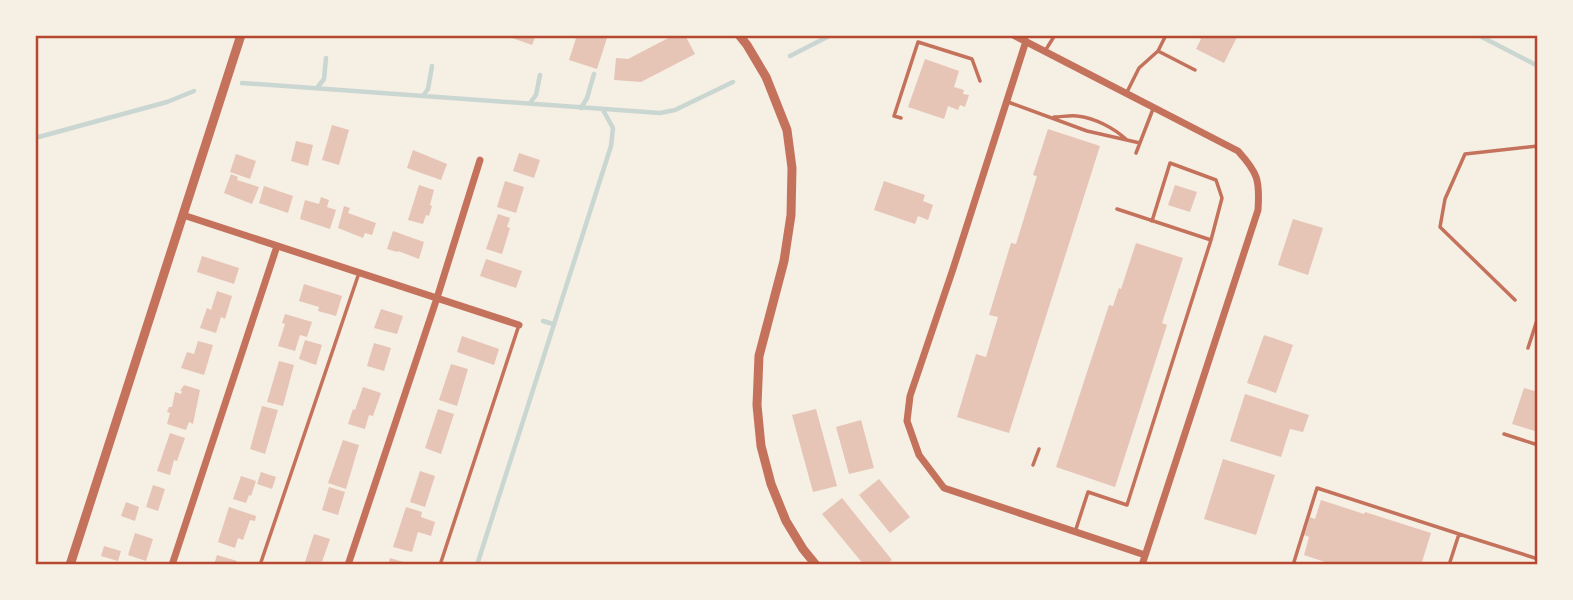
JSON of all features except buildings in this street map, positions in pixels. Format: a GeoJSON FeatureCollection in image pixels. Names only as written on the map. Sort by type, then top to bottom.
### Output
{"type":"FeatureCollection","features":[{"type":"Feature","properties":{"kind":"street"},"geometry":{"type":"LineString","coordinates":[[70,565],[241,35]]}},
{"type":"Feature","properties":{"kind":"street"},"geometry":{"type":"LineString","coordinates":[[740,35],[766,77],[787,130],[792,168],[791,215],[784,261],[759,356],[757,405],[761,446],[771,484],[786,521],[816,565]]}},
{"type":"Feature","properties":{"kind":"street"},"geometry":{"type":"LineString","coordinates":[[1013,35],[1238,151],[1253,168],[1260,189],[1258,209],[1142,565]]}},
{"type":"Feature","properties":{"kind":"street"},"geometry":{"type":"LineString","coordinates":[[1026,41],[910,396],[907,421],[919,455],[944,488],[1145,555]]}},
{"type":"Feature","properties":{"kind":"street"},"geometry":{"type":"LineString","coordinates":[[348,565],[480,160]]}},
{"type":"Feature","properties":{"kind":"street"},"geometry":{"type":"LineString","coordinates":[[183,215],[519,325]]}},
{"type":"Feature","properties":{"kind":"street"},"geometry":{"type":"LineString","coordinates":[[172,565],[277,246]]}},
{"type":"Feature","properties":{"kind":"lane"},"geometry":{"type":"LineString","coordinates":[[1044,51],[1055,35]]}},
{"type":"Feature","properties":{"kind":"lane"},"geometry":{"type":"LineString","coordinates":[[1127,92],[1139,68],[1158,51],[1166,35]]}},
{"type":"Feature","properties":{"kind":"lane"},"geometry":{"type":"LineString","coordinates":[[901,118],[894,116],[918,42],[972,59],[980,81]]}},
{"type":"Feature","properties":{"kind":"lane"},"geometry":{"type":"LineString","coordinates":[[1158,51],[1195,70]]}},
{"type":"Feature","properties":{"kind":"lane"},"geometry":{"type":"LineString","coordinates":[[1007,101],[1087,131],[1140,143]]}},
{"type":"Feature","properties":{"kind":"lane"},"geometry":{"type":"LineString","coordinates":[[1136,153],[1154,106]]}},
{"type":"Feature","properties":{"kind":"lane"},"geometry":{"type":"LineString","coordinates":[[1052,118],[1076,116],[1099,122],[1119,132],[1128,141]]}},
{"type":"Feature","properties":{"kind":"lane"},"geometry":{"type":"LineString","coordinates":[[1515,300],[1440,227],[1445,199],[1465,154],[1538,146]]}},
{"type":"Feature","properties":{"kind":"lane"},"geometry":{"type":"LineString","coordinates":[[1075,532],[1088,492],[1127,505],[1211,240],[1222,198],[1216,180],[1170,163],[1152,221]]}},
{"type":"Feature","properties":{"kind":"lane"},"geometry":{"type":"LineString","coordinates":[[1117,209],[1211,240]]}},
{"type":"Feature","properties":{"kind":"lane"},"geometry":{"type":"LineString","coordinates":[[260,565],[359,273]]}},
{"type":"Feature","properties":{"kind":"lane"},"geometry":{"type":"LineString","coordinates":[[1528,348],[1538,317]]}},
{"type":"Feature","properties":{"kind":"lane"},"geometry":{"type":"LineString","coordinates":[[440,565],[519,325]]}},
{"type":"Feature","properties":{"kind":"lane"},"geometry":{"type":"LineString","coordinates":[[1504,433],[1538,445]]}},
{"type":"Feature","properties":{"kind":"lane"},"geometry":{"type":"LineString","coordinates":[[1033,466],[1038,449]]}},
{"type":"Feature","properties":{"kind":"lane"},"geometry":{"type":"LineString","coordinates":[[1293,565],[1317,488],[1538,559]]}},
{"type":"Feature","properties":{"kind":"lane"},"geometry":{"type":"LineString","coordinates":[[1449,565],[1459,534]]}},
{"type":"Feature","properties":{"kind":"waterway"},"geometry":{"type":"LineString","coordinates":[[790,56],[831,35]]}},
{"type":"Feature","properties":{"kind":"waterway"},"geometry":{"type":"LineString","coordinates":[[1478,35],[1538,66]]}},
{"type":"Feature","properties":{"kind":"waterway"},"geometry":{"type":"LineString","coordinates":[[317,88],[324,79],[326,58]]}},
{"type":"Feature","properties":{"kind":"waterway"},"geometry":{"type":"LineString","coordinates":[[423,96],[428,89],[432,66]]}},
{"type":"Feature","properties":{"kind":"waterway"},"geometry":{"type":"LineString","coordinates":[[581,108],[594,74]]}},
{"type":"Feature","properties":{"kind":"waterway"},"geometry":{"type":"LineString","coordinates":[[530,103],[536,95],[540,75]]}},
{"type":"Feature","properties":{"kind":"waterway"},"geometry":{"type":"LineString","coordinates":[[242,83],[660,113],[675,110],[733,82]]}},
{"type":"Feature","properties":{"kind":"waterway"},"geometry":{"type":"LineString","coordinates":[[35,138],[167,102],[194,91]]}},
{"type":"Feature","properties":{"kind":"waterway"},"geometry":{"type":"LineString","coordinates":[[477,565],[611,146],[613,128],[603,110]]}},
{"type":"Feature","properties":{"kind":"waterway"},"geometry":{"type":"LineString","coordinates":[[543,321],[553,324]]}}]}
